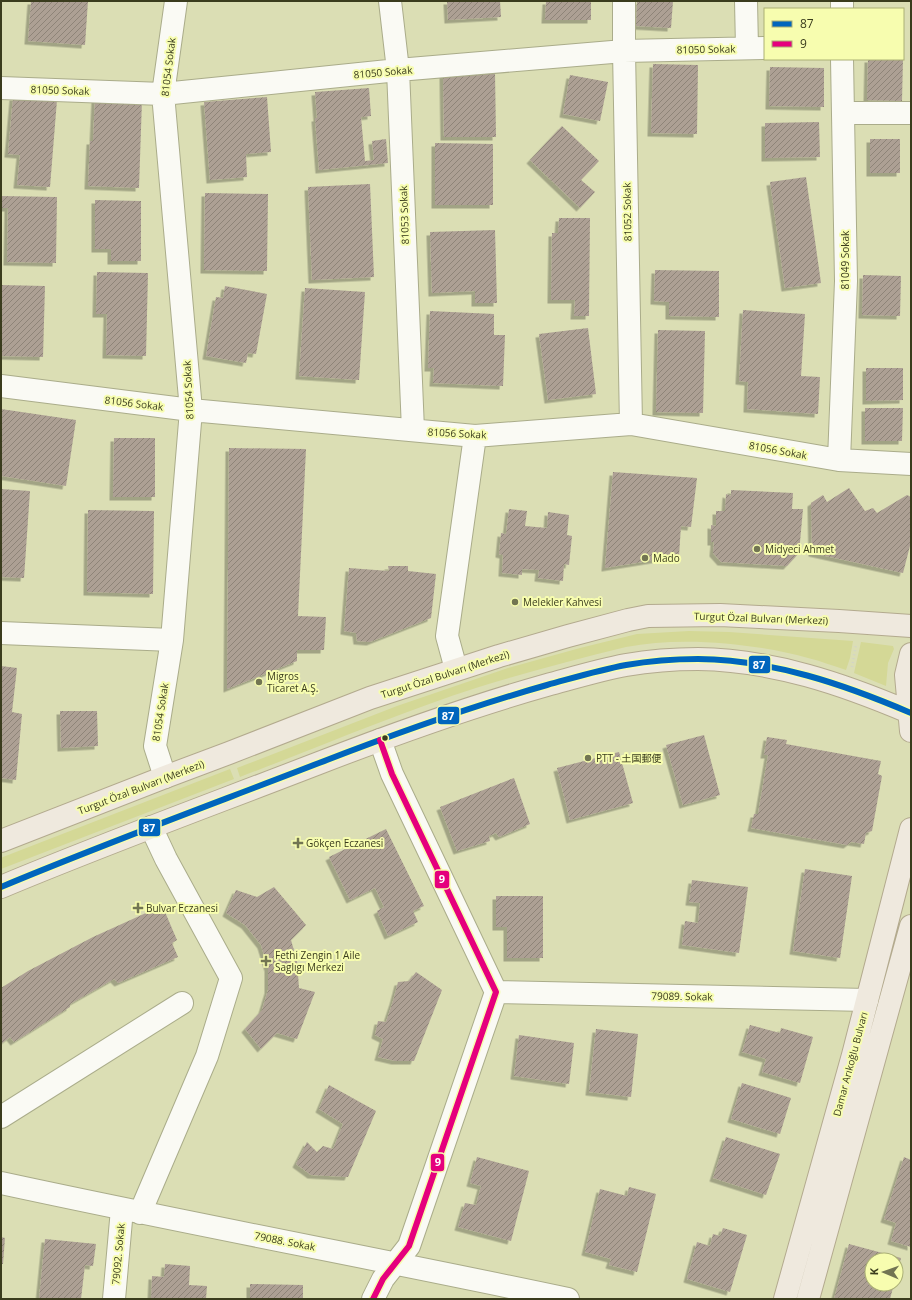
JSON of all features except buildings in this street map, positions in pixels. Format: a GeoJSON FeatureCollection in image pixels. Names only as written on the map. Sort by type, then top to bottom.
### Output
{"type":"FeatureCollection","features":[{"type":"Feature","properties":{"kind":"main road","name":"Turgut Özal Bulvarı (Merkezi)"},"geometry":{"type":"LineString","coordinates":[[1,841],[165,776],[229,753],[370,698],[456,669],[628,620],[648,616],[720,615],[911,626]]}},
{"type":"Feature","properties":{"kind":"main road"},"geometry":{"type":"LineString","coordinates":[[911,654],[906,675],[906,691],[911,719]]}},
{"type":"Feature","properties":{"kind":"main road"},"geometry":{"type":"LineString","coordinates":[[1,887],[70,858],[455,712],[594,672],[627,665],[690,660],[738,662],[776,667],[846,688],[911,719]]}},
{"type":"Feature","properties":{"kind":"main road","name":"Damar Arıkoğlu Bulvarı"},"geometry":{"type":"LineString","coordinates":[[785,1299],[853,1055],[911,829]]}},
{"type":"Feature","properties":{"kind":"main road"},"geometry":{"type":"LineString","coordinates":[[808,1299],[904,975],[911,926]]}},
{"type":"Feature","properties":{"kind":"street","name":"81054 Sokak"},"geometry":{"type":"LineString","coordinates":[[165,776],[155,746],[172,640],[191,410],[163,94],[176,1]]}},
{"type":"Feature","properties":{"kind":"street","name":"81053 Sokak"},"geometry":{"type":"LineString","coordinates":[[390,1],[398,70],[413,430]]}},
{"type":"Feature","properties":{"kind":"street","name":"81052 Sokak"},"geometry":{"type":"LineString","coordinates":[[624,1],[631,424]]}},
{"type":"Feature","properties":{"kind":"street"},"geometry":{"type":"LineString","coordinates":[[746,1],[756,48]]}},
{"type":"Feature","properties":{"kind":"street","name":"81050 Sokak"},"geometry":{"type":"LineString","coordinates":[[1,88],[163,94],[398,70],[624,51],[756,48]]}},
{"type":"Feature","properties":{"kind":"street","name":"81049 Sokak"},"geometry":{"type":"LineString","coordinates":[[839,460],[846,281],[842,60]]}},
{"type":"Feature","properties":{"kind":"street"},"geometry":{"type":"LineString","coordinates":[[843,113],[911,113]]}},
{"type":"Feature","properties":{"kind":"street","name":"81056 Sokak"},"geometry":{"type":"LineString","coordinates":[[1,386],[191,410],[476,436],[631,424],[839,460],[911,464]]}},
{"type":"Feature","properties":{"kind":"street"},"geometry":{"type":"LineString","coordinates":[[456,669],[447,636],[476,436]]}},
{"type":"Feature","properties":{"kind":"street"},"geometry":{"type":"LineString","coordinates":[[1,633],[172,640]]}},
{"type":"Feature","properties":{"kind":"street"},"geometry":{"type":"LineString","coordinates":[[373,1299],[383,1279],[409,1246],[496,992],[392,774],[380,740]]}},
{"type":"Feature","properties":{"kind":"street","name":"79092. Sokak"},"geometry":{"type":"LineString","coordinates":[[114,1299],[131,1211],[207,1056],[231,978],[166,859],[151,827]]}},
{"type":"Feature","properties":{"kind":"street","name":"79089. Sokak"},"geometry":{"type":"LineString","coordinates":[[496,992],[867,1000]]}},
{"type":"Feature","properties":{"kind":"street"},"geometry":{"type":"LineString","coordinates":[[1,1117],[182,1003]]}},
{"type":"Feature","properties":{"kind":"street","name":"79088. Sokak"},"geometry":{"type":"LineString","coordinates":[[1,1183],[131,1211],[396,1263],[568,1299]]}},
{"type":"Feature","properties":{"kind":"path"},"geometry":{"type":"LineString","coordinates":[[851,672],[857,642]]}},
{"type":"Feature","properties":{"kind":"green space"},"geometry":{"type":"Polygon","coordinates":[[[689,631],[729,632],[853,641],[846,670],[787,653],[741,645],[670,642],[626,647],[534,671],[449,697],[240,777],[237,768],[397,706],[508,668],[637,634],[689,631]]]}},
{"type":"Feature","properties":{"kind":"green space"},"geometry":{"type":"Polygon","coordinates":[[[861,642],[893,646],[894,649],[888,663],[886,686],[854,673],[861,642]]]}},
{"type":"Feature","properties":{"kind":"green space"},"geometry":{"type":"Polygon","coordinates":[[[230,769],[234,779],[1,869],[1,858],[3,857],[230,769]]]}},
{"type":"Feature","properties":{"kind":"transit line","name":"87"},"geometry":{"type":"LineString","coordinates":[[1,887],[120,839],[404,731],[518,693],[586,674],[626,665],[680,659],[726,660],[753,664],[780,669],[833,683],[860,692],[911,713]]}},
{"type":"Feature","properties":{"kind":"transit line","name":"9"},"geometry":{"type":"LineString","coordinates":[[373,1299],[383,1279],[409,1246],[496,992],[392,774],[380,740]]}},
{"type":"Feature","properties":{"kind":"place","name":"Midyeci Ahmet"},"geometry":{"type":"Point","coordinates":[757,549]}},
{"type":"Feature","properties":{"kind":"place","name":"Mado"},"geometry":{"type":"Point","coordinates":[645,558]}},
{"type":"Feature","properties":{"kind":"place","name":"Melekler Kahvesi"},"geometry":{"type":"Point","coordinates":[515,602]}},
{"type":"Feature","properties":{"kind":"place","name":"Migros Ticaret A.Ş."},"geometry":{"type":"Point","coordinates":[259,682]}},
{"type":"Feature","properties":{"kind":"place","name":"PTT - 土国郵便"},"geometry":{"type":"Point","coordinates":[588,758]}},
{"type":"Feature","properties":{"kind":"place","name":"Gökçen Eczanesi"},"geometry":{"type":"Point","coordinates":[298,843]}},
{"type":"Feature","properties":{"kind":"place","name":"Bulvar Eczanesi"},"geometry":{"type":"Point","coordinates":[138,908]}},
{"type":"Feature","properties":{"kind":"place","name":"Fethi Zengin 1 Aile Saglıgı Merkezi"},"geometry":{"type":"Point","coordinates":[266,961]}}]}
